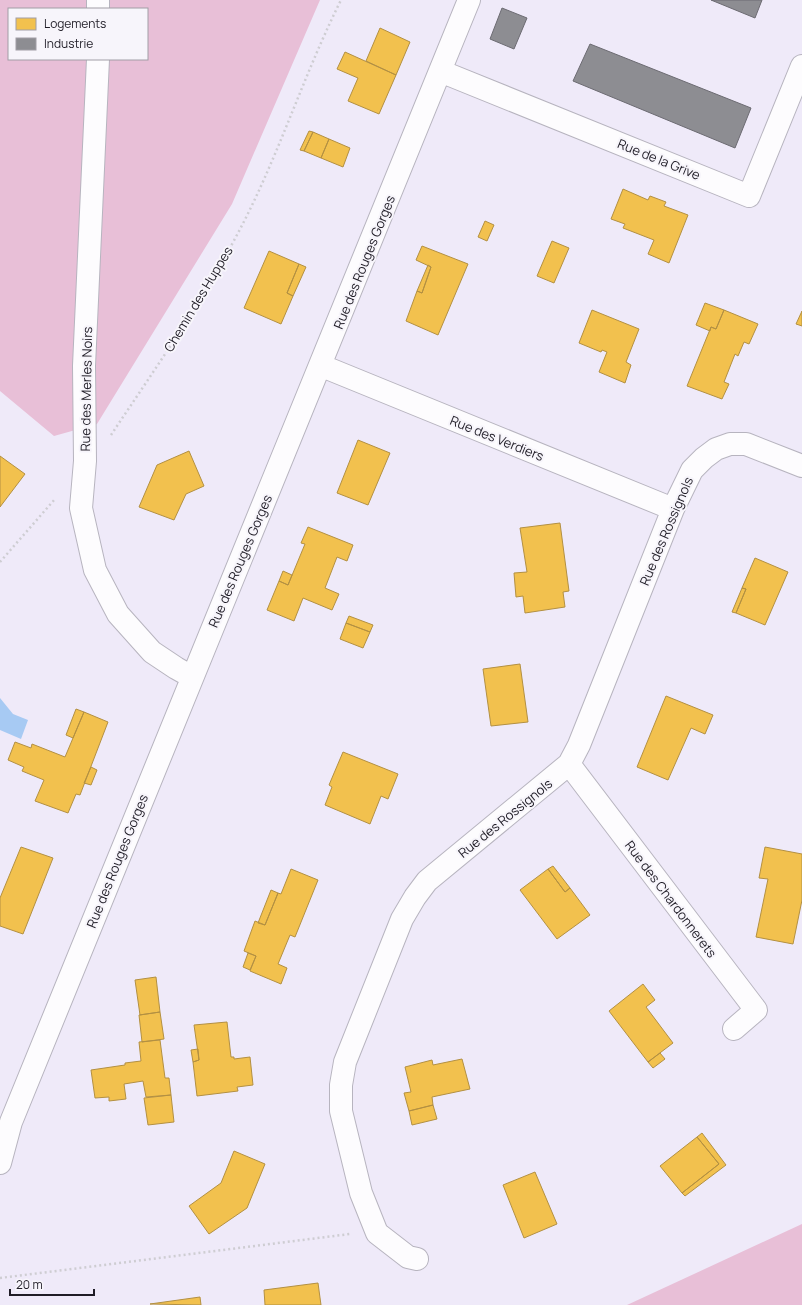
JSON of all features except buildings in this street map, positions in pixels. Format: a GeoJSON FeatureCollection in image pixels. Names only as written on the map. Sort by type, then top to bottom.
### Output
{"type":"FeatureCollection","features":[{"type":"Feature","properties":{"kind":"street","name":"Rue des Rouges Gorges"},"geometry":{"type":"LineString","coordinates":[[0,1149],[192,676],[322,366],[469,0]]}},
{"type":"Feature","properties":{"kind":"street","name":"Rue des Merles Noirs"},"geometry":{"type":"LineString","coordinates":[[98,60],[84,366],[85,461],[81,508],[95,570],[118,614],[152,652],[176,668],[192,676]]}},
{"type":"Feature","properties":{"kind":"street","name":"Rue de la Grive"},"geometry":{"type":"LineString","coordinates":[[440,71],[749,196],[802,66]]}},
{"type":"Feature","properties":{"kind":"street","name":"Rue des Verdiers"},"geometry":{"type":"LineString","coordinates":[[322,366],[673,509]]}},
{"type":"Feature","properties":{"kind":"street","name":"Rue des Rossignols"},"geometry":{"type":"LineString","coordinates":[[377,1234],[361,1193],[341,1111],[341,1085],[345,1062],[402,919],[415,897],[427,881],[569,764],[579,745],[673,509],[692,470],[716,449],[730,444],[746,444],[802,466]]}},
{"type":"Feature","properties":{"kind":"street","name":"Rue des Chardonnerets"},"geometry":{"type":"LineString","coordinates":[[569,764],[756,1010],[734,1029]]}},
{"type":"Feature","properties":{"kind":"street","name":"Rue des Rouges Gorges"},"geometry":{"type":"LineString","coordinates":[[0,1163],[11,1122]]}},
{"type":"Feature","properties":{"kind":"street"},"geometry":{"type":"LineString","coordinates":[[377,1234],[408,1257],[417,1259]]}},
{"type":"Feature","properties":{"kind":"path","name":"Chemin des Huppes"},"geometry":{"type":"LineString","coordinates":[[85,461],[110,438],[205,291],[235,239],[261,186],[294,111],[328,25],[341,0]]}},
{"type":"Feature","properties":{"kind":"path"},"geometry":{"type":"LineString","coordinates":[[0,562],[56,497]]}},
{"type":"Feature","properties":{"kind":"path"},"geometry":{"type":"LineString","coordinates":[[0,1278],[342,1234],[377,1234]]}},
{"type":"Feature","properties":{"kind":"shaded area"},"geometry":{"type":"Polygon","coordinates":[[[0,0],[320,0],[232,204],[97,424],[54,436],[0,391],[0,0]]]}},
{"type":"Feature","properties":{"kind":"shaded area"},"geometry":{"type":"Polygon","coordinates":[[[802,1224],[802,1305],[627,1305],[802,1224]]]}},
{"type":"Feature","properties":{"kind":"water"},"geometry":{"type":"Polygon","coordinates":[[[0,698],[13,714],[28,720],[21,739],[0,730],[0,698]]]}}]}
